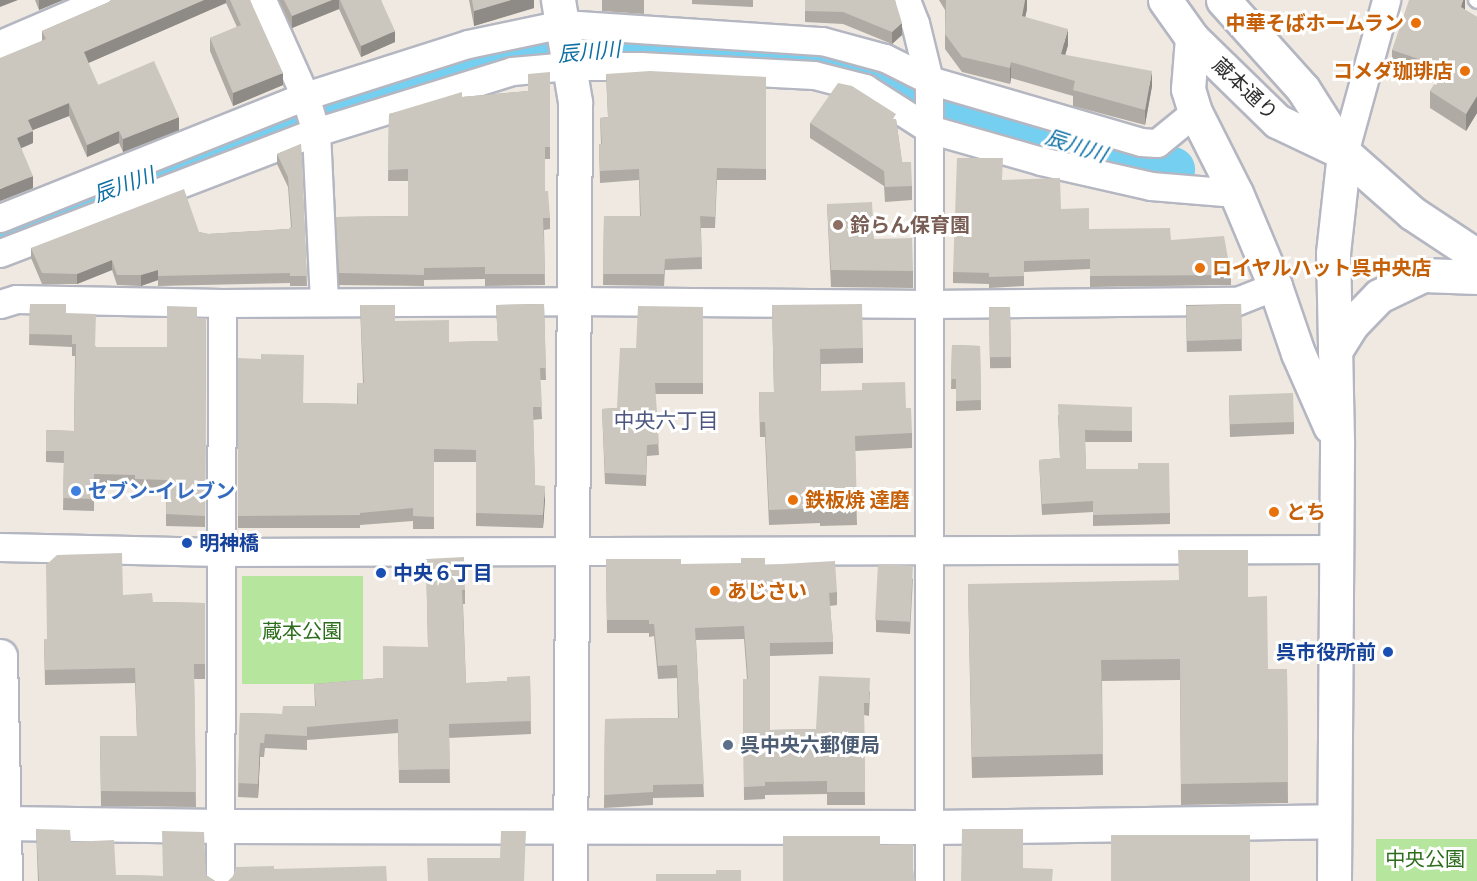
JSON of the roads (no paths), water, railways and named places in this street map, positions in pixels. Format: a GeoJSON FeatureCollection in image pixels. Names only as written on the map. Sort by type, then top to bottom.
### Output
{"type":"FeatureCollection","features":[{"type":"Feature","properties":{"kind":"street"},"geometry":{"type":"LineString","coordinates":[[0,44],[103,0]]}},
{"type":"Feature","properties":{"kind":"street"},"geometry":{"type":"LineString","coordinates":[[262,0],[305,96],[316,132],[324,302]]}},
{"type":"Feature","properties":{"kind":"street"},"geometry":{"type":"LineString","coordinates":[[906,0],[915,23],[929,80],[929,881]]}},
{"type":"Feature","properties":{"kind":"street","name":"蔵本通り"},"geometry":{"type":"LineString","coordinates":[[1165,0],[1191,38],[1277,121],[1344,153],[1412,213],[1477,256]]}},
{"type":"Feature","properties":{"kind":"street","name":"蔵本通り"},"geometry":{"type":"LineString","coordinates":[[1223,0],[1303,89],[1344,153]]}},
{"type":"Feature","properties":{"kind":"street"},"geometry":{"type":"LineString","coordinates":[[1334,881],[1337,441],[1333,253],[1344,153],[1386,0]]}},
{"type":"Feature","properties":{"kind":"street"},"geometry":{"type":"LineString","coordinates":[[560,12],[575,102],[570,881]]}},
{"type":"Feature","properties":{"kind":"street"},"geometry":{"type":"LineString","coordinates":[[0,218],[305,96],[468,44],[531,28],[560,12],[822,41],[885,58],[929,80],[1141,142],[1157,143],[1195,112]]}},
{"type":"Feature","properties":{"kind":"street"},"geometry":{"type":"LineString","coordinates":[[1191,38],[1188,89],[1195,112],[1236,193],[1275,286],[1298,353],[1337,441]]}},
{"type":"Feature","properties":{"kind":"street"},"geometry":{"type":"LineString","coordinates":[[0,253],[316,132],[512,71],[569,66],[640,66],[814,75],[865,88],[929,129],[1041,161],[1151,186],[1236,193]]}},
{"type":"Feature","properties":{"kind":"street"},"geometry":{"type":"LineString","coordinates":[[1335,351],[1351,325],[1379,296],[1423,275],[1477,277]]}},
{"type":"Feature","properties":{"kind":"street"},"geometry":{"type":"LineString","coordinates":[[0,304],[16,299],[222,303],[573,301],[929,304],[1237,301],[1275,286]]}},
{"type":"Feature","properties":{"kind":"street"},"geometry":{"type":"LineString","coordinates":[[220,881],[222,303]]}},
{"type":"Feature","properties":{"kind":"street"},"geometry":{"type":"LineString","coordinates":[[0,547],[220,552],[572,553],[1335,549]]}},
{"type":"Feature","properties":{"kind":"street"},"geometry":{"type":"LineString","coordinates":[[0,656],[5,881]]}},
{"type":"Feature","properties":{"kind":"street"},"geometry":{"type":"LineString","coordinates":[[4,823],[220,826],[929,827],[1334,821]]}},
{"type":"Feature","properties":{"kind":"waterway","name":"辰川川"},"geometry":{"type":"LineString","coordinates":[[16,230],[82,201],[195,162],[338,106],[502,60],[666,45],[713,48],[722,53],[872,66],[918,85],[963,109],[1114,159],[1172,169]]}},
{"type":"Feature","properties":{"kind":"place","name":"中華そばホームラン"},"geometry":{"type":"Point","coordinates":[1416,23]}},
{"type":"Feature","properties":{"kind":"place","name":"コメダ珈琲店"},"geometry":{"type":"Point","coordinates":[1465,71]}},
{"type":"Feature","properties":{"kind":"place","name":"鈴らん保育園"},"geometry":{"type":"Point","coordinates":[838,225]}},
{"type":"Feature","properties":{"kind":"place","name":"ロイヤルハット呉中央店"},"geometry":{"type":"Point","coordinates":[1200,268]}},
{"type":"Feature","properties":{"kind":"place","name":"セブン-イレブン"},"geometry":{"type":"Point","coordinates":[76,491]}},
{"type":"Feature","properties":{"kind":"place","name":"鉄板焼 達磨"},"geometry":{"type":"Point","coordinates":[793,500]}},
{"type":"Feature","properties":{"kind":"place","name":"とち"},"geometry":{"type":"Point","coordinates":[1274,512]}},
{"type":"Feature","properties":{"kind":"place","name":"明神橋"},"geometry":{"type":"Point","coordinates":[187,543]}},
{"type":"Feature","properties":{"kind":"place","name":"中央６丁目"},"geometry":{"type":"Point","coordinates":[381,573]}},
{"type":"Feature","properties":{"kind":"place","name":"あじさい"},"geometry":{"type":"Point","coordinates":[715,591]}},
{"type":"Feature","properties":{"kind":"place","name":"呉市役所前"},"geometry":{"type":"Point","coordinates":[1388,652]}},
{"type":"Feature","properties":{"kind":"place","name":"呉中央六郵便局"},"geometry":{"type":"Point","coordinates":[728,745]}},
{"type":"Feature","properties":{"kind":"district","name":"中央六丁目"},"geometry":{"type":"Point","coordinates":[666,421]}},
{"type":"Feature","properties":{"kind":"park label","name":"蔵本公園"},"geometry":{"type":"Point","coordinates":[302,631]}},
{"type":"Feature","properties":{"kind":"park label","name":"中央公園"},"geometry":{"type":"Point","coordinates":[1425,859]}}]}
